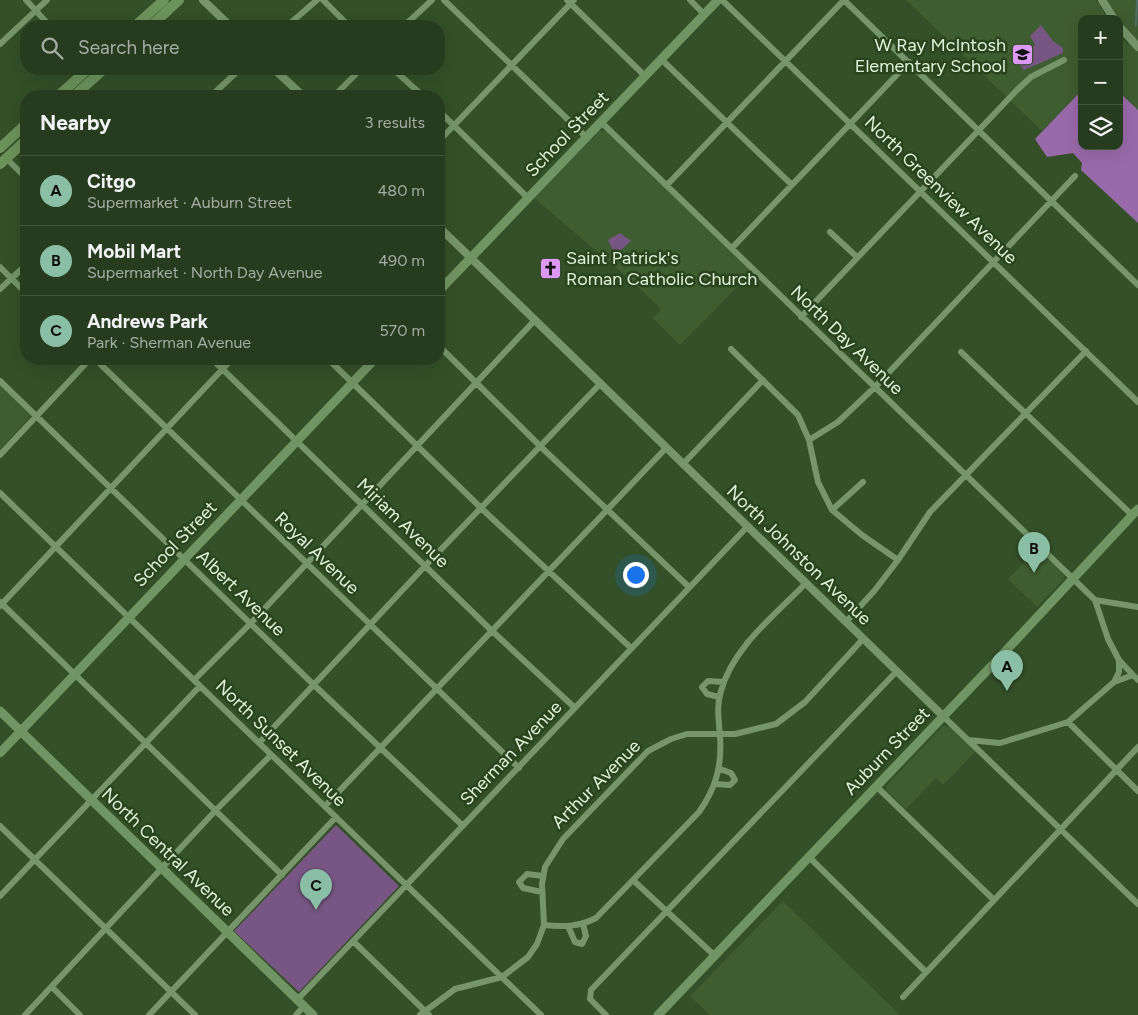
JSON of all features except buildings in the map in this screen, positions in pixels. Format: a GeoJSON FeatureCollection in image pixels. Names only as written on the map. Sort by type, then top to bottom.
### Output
{"type":"FeatureCollection","features":[{"type":"Feature","properties":{"kind":"main road"},"geometry":{"type":"LineString","coordinates":[[142,20],[164,0]]}},
{"type":"Feature","properties":{"kind":"main road"},"geometry":{"type":"LineString","coordinates":[[157,20],[179,0]]}},
{"type":"Feature","properties":{"kind":"main road","name":"School Street"},"geometry":{"type":"LineString","coordinates":[[445,285],[718,0]]}},
{"type":"Feature","properties":{"kind":"main road"},"geometry":{"type":"LineString","coordinates":[[65,90],[81,75]]}},
{"type":"Feature","properties":{"kind":"main road"},"geometry":{"type":"LineString","coordinates":[[81,90],[97,75]]}},
{"type":"Feature","properties":{"kind":"main road"},"geometry":{"type":"LineString","coordinates":[[0,148],[20,130]]}},
{"type":"Feature","properties":{"kind":"main road"},"geometry":{"type":"LineString","coordinates":[[3,161],[20,145]]}},
{"type":"Feature","properties":{"kind":"main road","name":"School Street"},"geometry":{"type":"LineString","coordinates":[[0,753],[368,365]]}},
{"type":"Feature","properties":{"kind":"main road","name":"Auburn Street"},"geometry":{"type":"LineString","coordinates":[[658,1015],[1135,512]]}},
{"type":"Feature","properties":{"kind":"main road","name":"North Central Avenue"},"geometry":{"type":"LineString","coordinates":[[0,711],[313,1015]]}},
{"type":"Feature","properties":{"kind":"street"},"geometry":{"type":"LineString","coordinates":[[26,0],[45,20]]}},
{"type":"Feature","properties":{"kind":"street"},"geometry":{"type":"LineString","coordinates":[[25,20],[47,0]]}},
{"type":"Feature","properties":{"kind":"street"},"geometry":{"type":"LineString","coordinates":[[203,0],[224,20]]}},
{"type":"Feature","properties":{"kind":"street"},"geometry":{"type":"LineString","coordinates":[[294,20],[317,0]]}},
{"type":"Feature","properties":{"kind":"street"},"geometry":{"type":"LineString","coordinates":[[323,0],[343,20]]}},
{"type":"Feature","properties":{"kind":"street"},"geometry":{"type":"LineString","coordinates":[[410,20],[432,0]]}},
{"type":"Feature","properties":{"kind":"street"},"geometry":{"type":"LineString","coordinates":[[444,0],[586,137]]}},
{"type":"Feature","properties":{"kind":"street"},"geometry":{"type":"LineString","coordinates":[[690,0],[704,14]]}},
{"type":"Feature","properties":{"kind":"street","name":"North Greenview Avenue"},"geometry":{"type":"LineString","coordinates":[[722,0],[1138,402]]}},
{"type":"Feature","properties":{"kind":"street"},"geometry":{"type":"LineString","coordinates":[[667,184],[844,0],[1138,285]]}},
{"type":"Feature","properties":{"kind":"street"},"geometry":{"type":"LineString","coordinates":[[1102,0],[1111,15]]}},
{"type":"Feature","properties":{"kind":"street"},"geometry":{"type":"LineString","coordinates":[[445,135],[570,1],[645,76]]}},
{"type":"Feature","properties":{"kind":"street"},"geometry":{"type":"LineString","coordinates":[[0,44],[20,25]]}},
{"type":"Feature","properties":{"kind":"street"},"geometry":{"type":"LineString","coordinates":[[1123,30],[1138,47]]}},
{"type":"Feature","properties":{"kind":"street"},"geometry":{"type":"LineString","coordinates":[[661,59],[792,185]]}},
{"type":"Feature","properties":{"kind":"street"},"geometry":{"type":"LineString","coordinates":[[801,317],[978,130],[1031,77],[1064,60]]}},
{"type":"Feature","properties":{"kind":"street"},"geometry":{"type":"LineString","coordinates":[[732,248],[909,62]]}},
{"type":"Feature","properties":{"kind":"street"},"geometry":{"type":"LineString","coordinates":[[217,90],[234,75]]}},
{"type":"Feature","properties":{"kind":"street"},"geometry":{"type":"LineString","coordinates":[[280,75],[297,90]]}},
{"type":"Feature","properties":{"kind":"street"},"geometry":{"type":"LineString","coordinates":[[340,90],[355,75]]}},
{"type":"Feature","properties":{"kind":"street"},"geometry":{"type":"LineString","coordinates":[[400,75],[416,90]]}},
{"type":"Feature","properties":{"kind":"street"},"geometry":{"type":"LineString","coordinates":[[445,117],[528,198]]}},
{"type":"Feature","properties":{"kind":"street","name":"North Day Avenue"},"geometry":{"type":"LineString","coordinates":[[601,122],[1095,600]]}},
{"type":"Feature","properties":{"kind":"street"},"geometry":{"type":"LineString","coordinates":[[3,161],[20,174]]}},
{"type":"Feature","properties":{"kind":"street"},"geometry":{"type":"LineString","coordinates":[[809,440],[838,422],[875,387],[1074,176]]}},
{"type":"Feature","properties":{"kind":"street"},"geometry":{"type":"LineString","coordinates":[[830,232],[857,257]]}},
{"type":"Feature","properties":{"kind":"street","name":"North Johnston Avenue"},"geometry":{"type":"LineString","coordinates":[[445,234],[1138,904]]}},
{"type":"Feature","properties":{"kind":"street"},"geometry":{"type":"LineString","coordinates":[[0,267],[20,287]]}},
{"type":"Feature","properties":{"kind":"street"},"geometry":{"type":"LineString","coordinates":[[0,289],[20,272]]}},
{"type":"Feature","properties":{"kind":"street"},"geometry":{"type":"LineString","coordinates":[[194,680],[251,623],[534,321]]}},
{"type":"Feature","properties":{"kind":"street"},"geometry":{"type":"LineString","coordinates":[[732,349],[798,415],[809,440],[818,482],[832,510],[862,535],[898,560]]}},
{"type":"Feature","properties":{"kind":"street"},"geometry":{"type":"LineString","coordinates":[[846,622],[898,560],[930,512],[1086,351]]}},
{"type":"Feature","properties":{"kind":"street"},"geometry":{"type":"LineString","coordinates":[[445,352],[540,446],[689,587]]}},
{"type":"Feature","properties":{"kind":"street"},"geometry":{"type":"LineString","coordinates":[[961,352],[1135,512]]}},
{"type":"Feature","properties":{"kind":"street"},"geometry":{"type":"LineString","coordinates":[[0,455],[84,365]]}},
{"type":"Feature","properties":{"kind":"street","name":"Royal Avenue"},"geometry":{"type":"LineString","coordinates":[[101,365],[518,768]]}},
{"type":"Feature","properties":{"kind":"street","name":"Miriam Avenue"},"geometry":{"type":"LineString","coordinates":[[218,365],[491,630],[575,708]]}},
{"type":"Feature","properties":{"kind":"street"},"geometry":{"type":"LineString","coordinates":[[226,365],[1,604],[282,875]]}},
{"type":"Feature","properties":{"kind":"street"},"geometry":{"type":"LineString","coordinates":[[334,365],[481,508],[631,648]]}},
{"type":"Feature","properties":{"kind":"street"},"geometry":{"type":"LineString","coordinates":[[683,464],[763,380]]}},
{"type":"Feature","properties":{"kind":"street","name":"Albert Avenue"},"geometry":{"type":"LineString","coordinates":[[0,381],[314,685],[463,826]]}},
{"type":"Feature","properties":{"kind":"street"},"geometry":{"type":"LineString","coordinates":[[260,743],[426,565],[600,384]]}},
{"type":"Feature","properties":{"kind":"street"},"geometry":{"type":"LineString","coordinates":[[325,806],[435,688],[666,448]]}},
{"type":"Feature","properties":{"kind":"street"},"geometry":{"type":"LineString","coordinates":[[832,510],[863,482]]}},
{"type":"Feature","properties":{"kind":"street","name":"North Sunset Avenue"},"geometry":{"type":"LineString","coordinates":[[0,493],[541,1015]]}},
{"type":"Feature","properties":{"kind":"street","name":"Sherman Avenue"},"geometry":{"type":"LineString","coordinates":[[296,1015],[301,1003],[406,885],[747,527]]}},
{"type":"Feature","properties":{"kind":"street"},"geometry":{"type":"LineString","coordinates":[[544,925],[568,926],[583,924],[601,914],[699,812],[716,784],[720,769],[720,735],[717,712],[724,682],[741,651],[806,583]]}},
{"type":"Feature","properties":{"kind":"street"},"geometry":{"type":"LineString","coordinates":[[1136,678],[1119,660],[1108,639],[1095,600],[1138,607]]}},
{"type":"Feature","properties":{"kind":"street","name":"Arthur Avenue"},"geometry":{"type":"LineString","coordinates":[[424,1013],[455,988],[502,977],[528,957],[537,944],[544,925],[543,876],[548,861],[563,839],[648,751],[671,739],[687,734],[720,735],[756,731],[785,719],[805,702],[864,639]]}},
{"type":"Feature","properties":{"kind":"street"},"geometry":{"type":"LineString","coordinates":[[968,740],[1000,743],[1068,722],[1114,682],[1119,672],[1119,660]]}},
{"type":"Feature","properties":{"kind":"street"},"geometry":{"type":"LineString","coordinates":[[606,1015],[590,999],[591,990],[896,672]]}},
{"type":"Feature","properties":{"kind":"street"},"geometry":{"type":"LineString","coordinates":[[1114,682],[1136,678]]}},
{"type":"Feature","properties":{"kind":"street"},"geometry":{"type":"LineString","coordinates":[[719,697],[707,694],[702,687],[708,681],[724,682]]}},
{"type":"Feature","properties":{"kind":"street"},"geometry":{"type":"LineString","coordinates":[[0,896],[200,686]]}},
{"type":"Feature","properties":{"kind":"street"},"geometry":{"type":"LineString","coordinates":[[1068,722],[1138,790]]}},
{"type":"Feature","properties":{"kind":"street"},"geometry":{"type":"LineString","coordinates":[[903,997],[1138,747]]}},
{"type":"Feature","properties":{"kind":"street"},"geometry":{"type":"LineString","coordinates":[[25,1015],[108,929],[216,810],[271,755]]}},
{"type":"Feature","properties":{"kind":"street"},"geometry":{"type":"LineString","coordinates":[[716,784],[727,786],[733,784],[735,780],[731,773],[720,769]]}},
{"type":"Feature","properties":{"kind":"street"},"geometry":{"type":"LineString","coordinates":[[876,786],[994,900]]}},
{"type":"Feature","properties":{"kind":"street"},"geometry":{"type":"LineString","coordinates":[[149,1015],[336,817]]}},
{"type":"Feature","properties":{"kind":"street"},"geometry":{"type":"LineString","coordinates":[[0,826],[195,1015]]}},
{"type":"Feature","properties":{"kind":"street"},"geometry":{"type":"LineString","coordinates":[[809,857],[926,972]]}},
{"type":"Feature","properties":{"kind":"street"},"geometry":{"type":"LineString","coordinates":[[542,892],[523,888],[519,882],[527,874],[543,876]]}},
{"type":"Feature","properties":{"kind":"street"},"geometry":{"type":"LineString","coordinates":[[634,881],[714,955]]}},
{"type":"Feature","properties":{"kind":"street"},"geometry":{"type":"LineString","coordinates":[[568,926],[575,942],[582,944],[586,936],[583,924]]}},
{"type":"Feature","properties":{"kind":"street"},"geometry":{"type":"LineString","coordinates":[[354,942],[424,1013]]}},
{"type":"Feature","properties":{"kind":"street"},"geometry":{"type":"LineString","coordinates":[[52,987],[80,1015]]}},
{"type":"Feature","properties":{"kind":"shaded area","name":"W Ray McIntosh Elementary School"},"geometry":{"type":"Polygon","coordinates":[[[906,0],[1096,0],[1105,15],[1078,15],[1078,94],[1042,131],[906,0]]]}},
{"type":"Feature","properties":{"kind":"shaded area"},"geometry":{"type":"Polygon","coordinates":[[[1107,0],[1138,0],[1138,110],[1123,96],[1123,40],[1127,44],[1134,37],[1123,24],[1123,15],[1116,15],[1107,0]]]}},
{"type":"Feature","properties":{"kind":"shaded area"},"geometry":{"type":"Polygon","coordinates":[[[1041,25],[1053,41],[1063,48],[1063,53],[1024,70],[1018,63],[1035,45],[1030,36],[1041,25]]]}},
{"type":"Feature","properties":{"kind":"shaded area"},"geometry":{"type":"Polygon","coordinates":[[[1078,94],[1078,150],[1123,150],[1123,96],[1138,110],[1138,223],[1081,170],[1082,163],[1073,153],[1047,157],[1035,139],[1078,94]]]}},
{"type":"Feature","properties":{"kind":"shaded area"},"geometry":{"type":"Polygon","coordinates":[[[600,130],[608,133],[752,272],[680,345],[653,318],[661,309],[633,282],[534,198],[600,130]]]}},
{"type":"Feature","properties":{"kind":"shaded area"},"geometry":{"type":"Polygon","coordinates":[[[620,233],[631,241],[615,255],[608,240],[620,233]]]}},
{"type":"Feature","properties":{"kind":"shaded area"},"geometry":{"type":"Polygon","coordinates":[[[0,383],[31,415],[0,450],[0,383]]]}},
{"type":"Feature","properties":{"kind":"shaded area"},"geometry":{"type":"Polygon","coordinates":[[[1037,549],[1064,575],[1064,579],[1037,607],[1008,579],[1037,549]]]}},
{"type":"Feature","properties":{"kind":"shaded area"},"geometry":{"type":"Polygon","coordinates":[[[943,726],[952,727],[976,751],[943,785],[936,778],[906,809],[887,791],[886,786],[943,726]]]}},
{"type":"Feature","properties":{"kind":"shaded area"},"geometry":{"type":"Polygon","coordinates":[[[336,825],[399,886],[299,992],[234,931],[336,825]]]}},
{"type":"Feature","properties":{"kind":"shaded area"},"geometry":{"type":"Polygon","coordinates":[[[783,901],[900,1015],[710,1015],[690,996],[783,901]]]}},
{"type":"Feature","properties":{"kind":"waterway"},"geometry":{"type":"LineString","coordinates":[[1136,25],[1137,0]]}},
{"type":"Feature","properties":{"kind":"place","name":"W Ray McIntosh Elementary School"},"geometry":{"type":"Point","coordinates":[1022,55]}},
{"type":"Feature","properties":{"kind":"place","name":"Saint Patrick's Roman Catholic Church"},"geometry":{"type":"Point","coordinates":[550,268]}},
{"type":"Feature","properties":{"kind":"place","name":"Mobil Mart"},"geometry":{"type":"Point","coordinates":[1034,573]}},
{"type":"Feature","properties":{"kind":"place","name":"Citgo"},"geometry":{"type":"Point","coordinates":[1007,691]}},
{"type":"Feature","properties":{"kind":"place","name":"Andrews Park"},"geometry":{"type":"Point","coordinates":[316,910]}}]}
